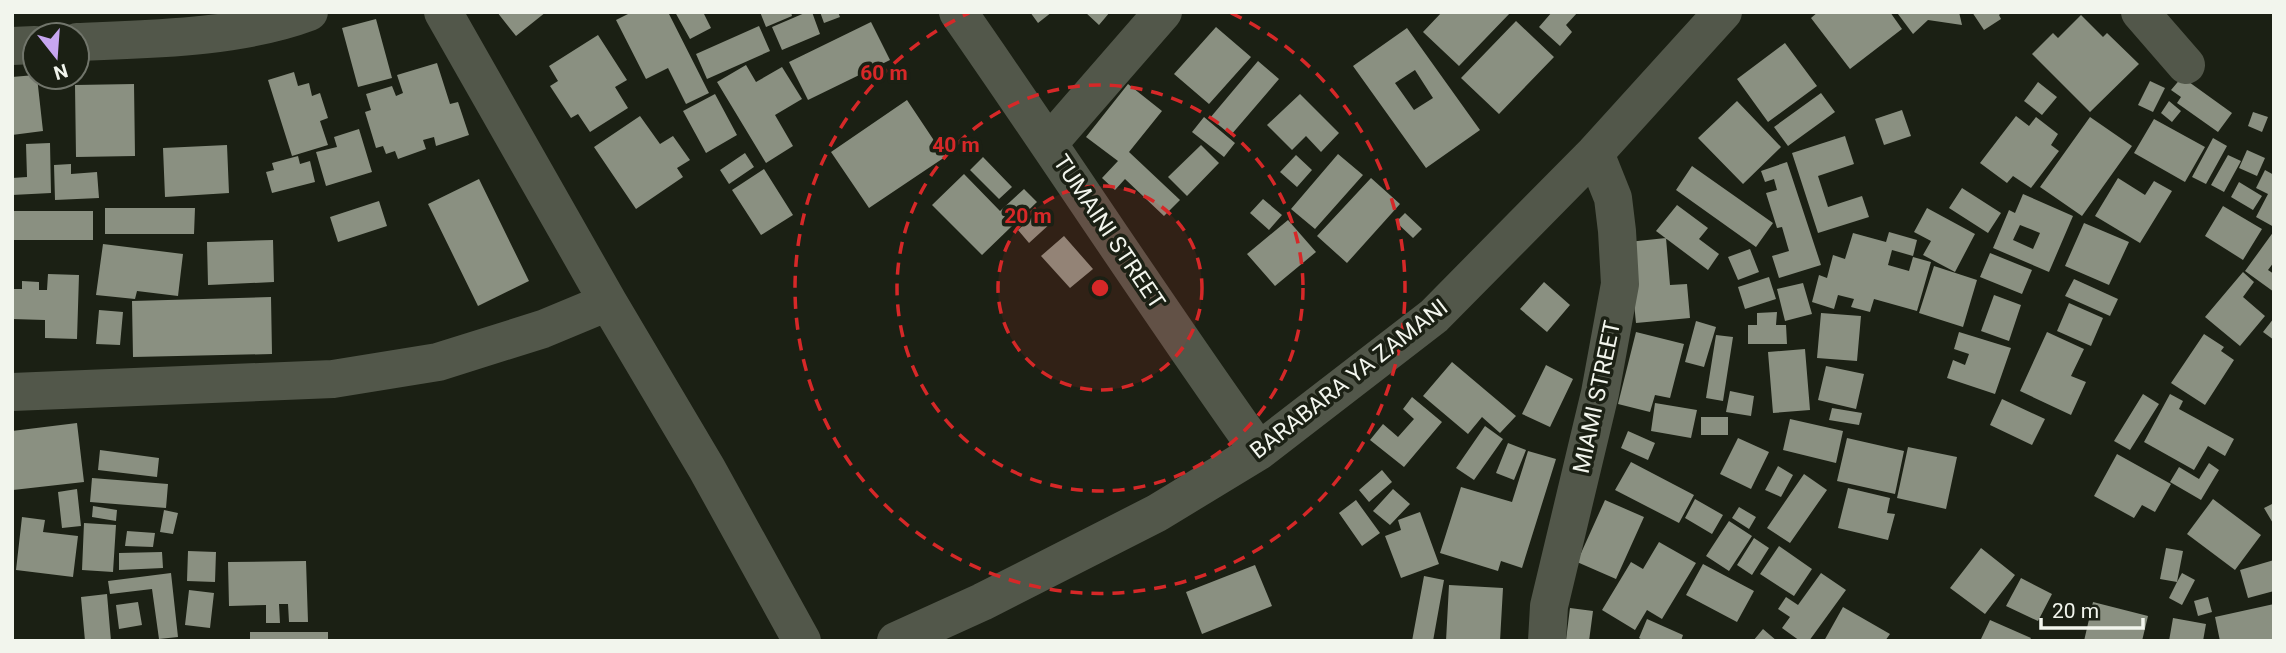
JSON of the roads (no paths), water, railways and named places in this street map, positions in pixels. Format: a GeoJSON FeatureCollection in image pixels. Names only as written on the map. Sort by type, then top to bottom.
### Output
{"type":"FeatureCollection","features":[{"type":"Feature","properties":{"kind":"street"},"geometry":{"type":"LineString","coordinates":[[91,42],[187,37],[287,20],[309,12]]}},
{"type":"Feature","properties":{"kind":"street"},"geometry":{"type":"LineString","coordinates":[[443,12],[608,302],[707,469],[802,641]]}},
{"type":"Feature","properties":{"kind":"street","name":"TUMAINI STREET"},"geometry":{"type":"LineString","coordinates":[[958,12],[1194,360],[1259,451]]}},
{"type":"Feature","properties":{"kind":"street"},"geometry":{"type":"LineString","coordinates":[[1049,143],[1163,12]]}},
{"type":"Feature","properties":{"kind":"street","name":"BARABARA YA ZAMANI"},"geometry":{"type":"LineString","coordinates":[[896,641],[982,603],[1157,513],[1259,451],[1434,316],[1595,153],[1723,12]]}},
{"type":"Feature","properties":{"kind":"street"},"geometry":{"type":"LineString","coordinates":[[2140,12],[2186,65]]}},
{"type":"Feature","properties":{"kind":"street","name":"MIAMI STREET"},"geometry":{"type":"LineString","coordinates":[[1547,641],[1549,606],[1600,393],[1619,284],[1613,198],[1595,153]]}},
{"type":"Feature","properties":{"kind":"street"},"geometry":{"type":"LineString","coordinates":[[12,392],[333,379],[438,362],[543,328],[608,302]]}}]}
